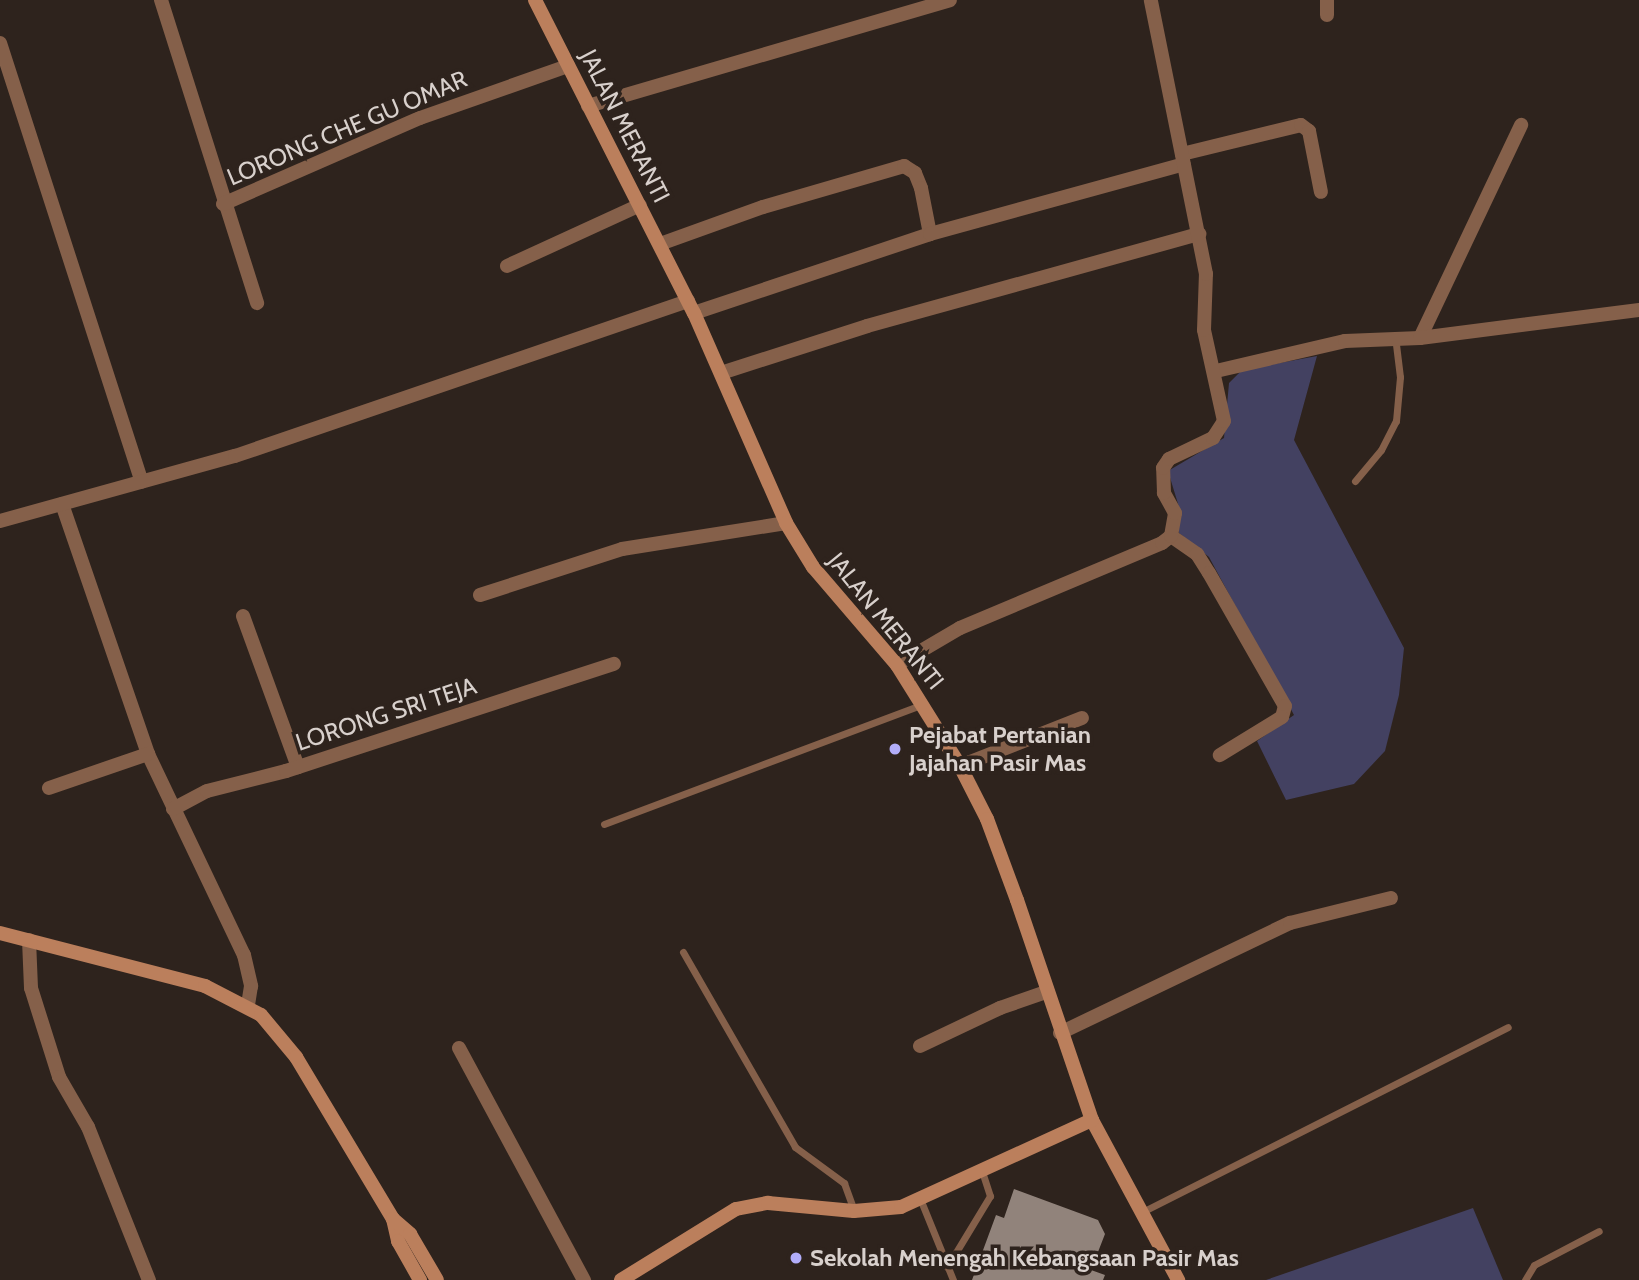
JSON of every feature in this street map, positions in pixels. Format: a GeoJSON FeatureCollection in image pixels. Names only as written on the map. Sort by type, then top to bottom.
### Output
{"type":"FeatureCollection","features":[{"type":"Feature","properties":{"kind":"street","name":"LORONG CHE GU OMAR"},"geometry":{"type":"LineString","coordinates":[[161,0],[223,204],[257,303]]}},
{"type":"Feature","properties":{"kind":"street","name":"JALAN MERANTI"},"geometry":{"type":"LineString","coordinates":[[535,0],[691,307],[786,523],[813,567],[897,665],[924,703],[960,766],[991,831],[1092,1120],[1178,1280]]}},
{"type":"Feature","properties":{"kind":"street"},"geometry":{"type":"LineString","coordinates":[[588,106],[950,0]]}},
{"type":"Feature","properties":{"kind":"street"},"geometry":{"type":"LineString","coordinates":[[897,665],[960,628],[1142,553],[1171,536],[1175,513],[1164,493],[1163,468],[1220,431],[1225,411],[1204,330],[1208,296],[1199,234],[1151,0]]}},
{"type":"Feature","properties":{"kind":"street"},"geometry":{"type":"LineString","coordinates":[[0,43],[142,482]]}},
{"type":"Feature","properties":{"kind":"street","name":"LORONG CHE GU OMAR"},"geometry":{"type":"LineString","coordinates":[[223,204],[420,118],[568,66]]}},
{"type":"Feature","properties":{"kind":"street"},"geometry":{"type":"LineString","coordinates":[[0,521],[142,482],[348,419],[691,307],[1301,125],[1309,131],[1321,192]]}},
{"type":"Feature","properties":{"kind":"street"},"geometry":{"type":"LineString","coordinates":[[1420,338],[1521,125]]}},
{"type":"Feature","properties":{"kind":"street"},"geometry":{"type":"LineString","coordinates":[[660,244],[763,207],[904,166],[915,173],[921,188],[930,234]]}},
{"type":"Feature","properties":{"kind":"street"},"geometry":{"type":"LineString","coordinates":[[507,266],[640,205]]}},
{"type":"Feature","properties":{"kind":"street"},"geometry":{"type":"LineString","coordinates":[[721,373],[867,326],[1199,234]]}},
{"type":"Feature","properties":{"kind":"street"},"geometry":{"type":"LineString","coordinates":[[1216,370],[1308,347],[1420,338],[1639,310]]}},
{"type":"Feature","properties":{"kind":"street"},"geometry":{"type":"LineString","coordinates":[[62,504],[148,754],[244,955],[251,986],[248,1005]]}},
{"type":"Feature","properties":{"kind":"street"},"geometry":{"type":"LineString","coordinates":[[481,595],[622,549],[786,523]]}},
{"type":"Feature","properties":{"kind":"street"},"geometry":{"type":"LineString","coordinates":[[1171,536],[1203,564],[1285,706],[1282,717],[1220,755]]}},
{"type":"Feature","properties":{"kind":"street"},"geometry":{"type":"LineString","coordinates":[[243,616],[298,767]]}},
{"type":"Feature","properties":{"kind":"street","name":"LORONG SRI TEJA"},"geometry":{"type":"LineString","coordinates":[[173,809],[207,791],[298,767],[614,664]]}},
{"type":"Feature","properties":{"kind":"street"},"geometry":{"type":"LineString","coordinates":[[960,766],[1082,718]]}},
{"type":"Feature","properties":{"kind":"street"},"geometry":{"type":"LineString","coordinates":[[49,788],[148,754]]}},
{"type":"Feature","properties":{"kind":"street"},"geometry":{"type":"LineString","coordinates":[[1060,1033],[1290,923],[1391,898]]}},
{"type":"Feature","properties":{"kind":"street"},"geometry":{"type":"LineString","coordinates":[[0,933],[205,986],[248,1005],[278,1031],[296,1056],[393,1219],[410,1234],[437,1280]]}},
{"type":"Feature","properties":{"kind":"street"},"geometry":{"type":"LineString","coordinates":[[29,940],[30,988],[58,1077],[88,1127],[149,1280]]}},
{"type":"Feature","properties":{"kind":"street"},"geometry":{"type":"LineString","coordinates":[[920,1046],[1000,1008],[1046,992]]}},
{"type":"Feature","properties":{"kind":"street"},"geometry":{"type":"LineString","coordinates":[[459,1048],[584,1280]]}},
{"type":"Feature","properties":{"kind":"street"},"geometry":{"type":"LineString","coordinates":[[621,1280],[751,1204],[854,1211],[921,1200],[1092,1120]]}},
{"type":"Feature","properties":{"kind":"street"},"geometry":{"type":"LineString","coordinates":[[393,1219],[398,1241],[420,1280]]}},
{"type":"Feature","properties":{"kind":"lane"},"geometry":{"type":"LineString","coordinates":[[1355,481],[1381,450],[1396,421],[1400,377],[1395,339]]}},
{"type":"Feature","properties":{"kind":"lane"},"geometry":{"type":"LineString","coordinates":[[604,824],[924,703]]}},
{"type":"Feature","properties":{"kind":"lane"},"geometry":{"type":"LineString","coordinates":[[683,952],[795,1147],[844,1183],[854,1211]]}},
{"type":"Feature","properties":{"kind":"lane"},"geometry":{"type":"LineString","coordinates":[[1140,1213],[1508,1027]]}},
{"type":"Feature","properties":{"kind":"lane"},"geometry":{"type":"LineString","coordinates":[[947,1267],[989,1196],[982,1172]]}},
{"type":"Feature","properties":{"kind":"lane"},"geometry":{"type":"LineString","coordinates":[[921,1200],[953,1280]]}},
{"type":"Feature","properties":{"kind":"lane"},"geometry":{"type":"LineString","coordinates":[[1525,1280],[1534,1265],[1599,1231]]}},
{"type":"Feature","properties":{"kind":"shaded area"},"geometry":{"type":"Polygon","coordinates":[[[1317,356],[1294,440],[1404,648],[1399,695],[1385,751],[1354,784],[1286,800],[1257,741],[1294,715],[1209,557],[1179,533],[1179,507],[1168,471],[1224,438],[1229,383],[1242,370],[1317,356]]]}},
{"type":"Feature","properties":{"kind":"shaded area"},"geometry":{"type":"Polygon","coordinates":[[[1473,1208],[1503,1280],[1266,1280],[1473,1208]]]}},
{"type":"Feature","properties":{"kind":"building"},"geometry":{"type":"Polygon","coordinates":[[[1014,1189],[1098,1220],[1105,1234],[1091,1270],[1105,1275],[1103,1280],[972,1280],[996,1215],[1004,1218],[1014,1189]]]}},
{"type":"Feature","properties":{"kind":"place","name":"Pejabat Pertanian Jajahan Pasir Mas"},"geometry":{"type":"Point","coordinates":[895,749]}},
{"type":"Feature","properties":{"kind":"place","name":"Sekolah Menengah Kebangsaan Pasir Mas"},"geometry":{"type":"Point","coordinates":[796,1258]}}]}
